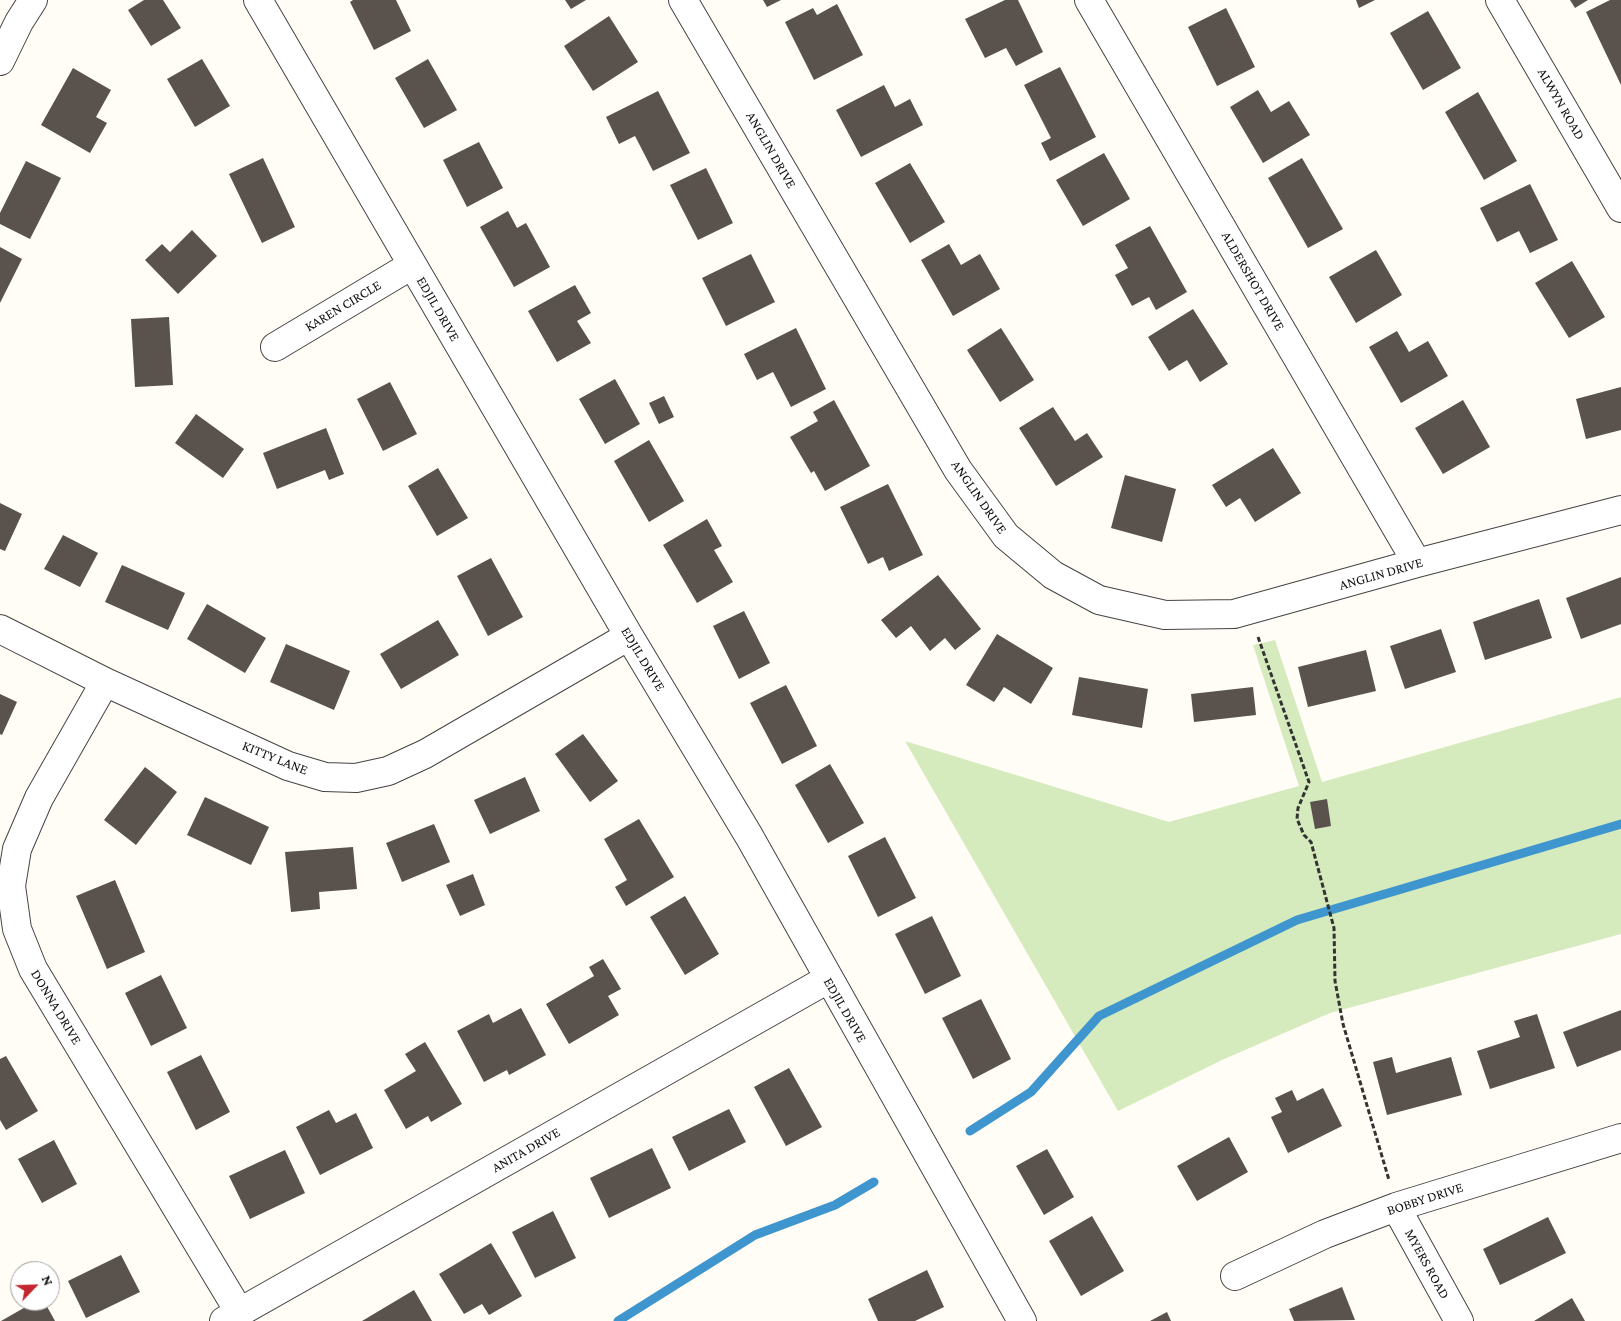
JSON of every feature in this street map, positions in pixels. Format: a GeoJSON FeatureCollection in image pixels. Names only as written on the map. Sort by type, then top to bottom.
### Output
{"type":"FeatureCollection","features":[{"type":"Feature","properties":{"kind":"street"},"geometry":{"type":"LineString","coordinates":[[0,61],[19,22],[33,0]]}},
{"type":"Feature","properties":{"kind":"street","name":"EDJIL DRIVE"},"geometry":{"type":"LineString","coordinates":[[258,0],[629,636],[749,836],[828,980],[1022,1321]]}},
{"type":"Feature","properties":{"kind":"street","name":"ANGLIN DRIVE"},"geometry":{"type":"LineString","coordinates":[[683,0],[958,470],[1006,536],[1053,575],[1099,600],[1165,615],[1234,614],[1417,563],[1621,510]]}},
{"type":"Feature","properties":{"kind":"street","name":"ALDERSHOT DRIVE"},"geometry":{"type":"LineString","coordinates":[[1089,0],[1417,563]]}},
{"type":"Feature","properties":{"kind":"street","name":"ALWYN ROAD"},"geometry":{"type":"LineString","coordinates":[[1500,0],[1621,208]]}},
{"type":"Feature","properties":{"kind":"street","name":"KAREN CIRCLE"},"geometry":{"type":"LineString","coordinates":[[275,347],[412,264]]}},
{"type":"Feature","properties":{"kind":"street","name":"KITTY LANE"},"geometry":{"type":"LineString","coordinates":[[0,628],[105,682],[288,766],[325,777],[356,778],[388,771],[425,754],[629,636]]}},
{"type":"Feature","properties":{"kind":"street","name":"DONNA DRIVE"},"geometry":{"type":"LineString","coordinates":[[105,682],[39,798],[17,849],[12,886],[17,929],[33,969],[232,1317]]}},
{"type":"Feature","properties":{"kind":"street","name":"ANITA DRIVE"},"geometry":{"type":"LineString","coordinates":[[232,1317],[828,980]]}},
{"type":"Feature","properties":{"kind":"street","name":"BOBBY DRIVE"},"geometry":{"type":"LineString","coordinates":[[1235,1276],[1325,1234],[1396,1207],[1621,1138]]}},
{"type":"Feature","properties":{"kind":"street","name":"MYERS ROAD"},"geometry":{"type":"LineString","coordinates":[[1396,1207],[1459,1321]]}},
{"type":"Feature","properties":{"kind":"path"},"geometry":{"type":"LineString","coordinates":[[1249,610],[1309,782],[1298,808],[1297,819],[1304,835],[1311,842],[1334,928],[1335,981],[1343,1024],[1380,1146],[1396,1207]]}},
{"type":"Feature","properties":{"kind":"green space"},"geometry":{"type":"Polygon","coordinates":[[[1275,640],[1322,782],[1621,697],[1621,934],[1330,1013],[1222,1060],[1118,1111],[905,741],[1169,822],[1299,786],[1253,645],[1275,640]]]}},
{"type":"Feature","properties":{"kind":"building"},"geometry":{"type":"Polygon","coordinates":[[[144,0],[163,0],[181,28],[151,46],[128,10],[144,0]]]}},
{"type":"Feature","properties":{"kind":"building"},"geometry":{"type":"Polygon","coordinates":[[[353,0],[396,0],[411,31],[374,50],[350,2],[353,0]]]}},
{"type":"Feature","properties":{"kind":"building"},"geometry":{"type":"Polygon","coordinates":[[[565,0],[586,0],[571,9],[565,0]]]}},
{"type":"Feature","properties":{"kind":"building"},"geometry":{"type":"Polygon","coordinates":[[[763,0],[781,0],[767,7],[763,0]]]}},
{"type":"Feature","properties":{"kind":"building"},"geometry":{"type":"Polygon","coordinates":[[[1005,0],[1018,0],[1043,52],[1016,66],[1006,48],[985,58],[965,19],[1005,0]]]}},
{"type":"Feature","properties":{"kind":"building"},"geometry":{"type":"Polygon","coordinates":[[[1356,0],[1375,0],[1359,8],[1356,0]]]}},
{"type":"Feature","properties":{"kind":"building"},"geometry":{"type":"Polygon","coordinates":[[[1570,0],[1588,0],[1575,8],[1570,0]]]}},
{"type":"Feature","properties":{"kind":"building"},"geometry":{"type":"Polygon","coordinates":[[[1610,0],[1621,0],[1621,85],[1586,12],[1610,0]]]}},
{"type":"Feature","properties":{"kind":"building"},"geometry":{"type":"Polygon","coordinates":[[[837,4],[863,55],[814,80],[785,22],[813,8],[817,15],[837,4]]]}},
{"type":"Feature","properties":{"kind":"building"},"geometry":{"type":"Polygon","coordinates":[[[1226,8],[1255,67],[1217,86],[1188,27],[1226,8]]]}},
{"type":"Feature","properties":{"kind":"building"},"geometry":{"type":"Polygon","coordinates":[[[1428,11],[1461,68],[1423,90],[1390,33],[1428,11]]]}},
{"type":"Feature","properties":{"kind":"building"},"geometry":{"type":"Polygon","coordinates":[[[609,16],[638,62],[593,91],[564,46],[609,16]]]}},
{"type":"Feature","properties":{"kind":"building"},"geometry":{"type":"Polygon","coordinates":[[[202,59],[230,106],[195,127],[167,79],[202,59]]]}},
{"type":"Feature","properties":{"kind":"building"},"geometry":{"type":"Polygon","coordinates":[[[428,59],[457,110],[424,128],[395,78],[428,59]]]}},
{"type":"Feature","properties":{"kind":"building"},"geometry":{"type":"Polygon","coordinates":[[[1060,67],[1096,137],[1050,161],[1041,143],[1051,138],[1024,85],[1060,67]]]}},
{"type":"Feature","properties":{"kind":"building"},"geometry":{"type":"Polygon","coordinates":[[[73,68],[111,90],[96,117],[107,123],[90,153],[41,125],[73,68]]]}},
{"type":"Feature","properties":{"kind":"building"},"geometry":{"type":"Polygon","coordinates":[[[884,85],[895,107],[910,99],[923,125],[861,157],[836,110],[884,85]]]}},
{"type":"Feature","properties":{"kind":"building"},"geometry":{"type":"Polygon","coordinates":[[[1258,90],[1271,112],[1289,101],[1310,135],[1263,163],[1230,107],[1258,90]]]}},
{"type":"Feature","properties":{"kind":"building"},"geometry":{"type":"Polygon","coordinates":[[[658,91],[690,153],[653,171],[635,136],[619,144],[606,117],[658,91]]]}},
{"type":"Feature","properties":{"kind":"building"},"geometry":{"type":"Polygon","coordinates":[[[1478,92],[1517,161],[1484,180],[1445,112],[1478,92]]]}},
{"type":"Feature","properties":{"kind":"building"},"geometry":{"type":"Polygon","coordinates":[[[479,142],[503,188],[467,207],[443,160],[479,142]]]}},
{"type":"Feature","properties":{"kind":"building"},"geometry":{"type":"Polygon","coordinates":[[[1104,153],[1130,199],[1083,226],[1056,180],[1104,153]]]}},
{"type":"Feature","properties":{"kind":"building"},"geometry":{"type":"Polygon","coordinates":[[[263,158],[295,227],[262,243],[229,174],[263,158]]]}},
{"type":"Feature","properties":{"kind":"building"},"geometry":{"type":"Polygon","coordinates":[[[1302,158],[1343,229],[1308,248],[1268,178],[1302,158]]]}},
{"type":"Feature","properties":{"kind":"building"},"geometry":{"type":"Polygon","coordinates":[[[26,161],[61,178],[30,239],[0,224],[0,213],[26,161]]]}},
{"type":"Feature","properties":{"kind":"building"},"geometry":{"type":"Polygon","coordinates":[[[910,163],[945,222],[910,243],[875,183],[910,163]]]}},
{"type":"Feature","properties":{"kind":"building"},"geometry":{"type":"Polygon","coordinates":[[[706,168],[733,223],[698,240],[670,185],[706,168]]]}},
{"type":"Feature","properties":{"kind":"building"},"geometry":{"type":"Polygon","coordinates":[[[1530,184],[1558,240],[1530,253],[1519,231],[1497,242],[1480,208],[1530,184]]]}},
{"type":"Feature","properties":{"kind":"building"},"geometry":{"type":"Polygon","coordinates":[[[508,211],[517,228],[526,223],[550,267],[514,287],[480,227],[508,211]]]}},
{"type":"Feature","properties":{"kind":"building"},"geometry":{"type":"Polygon","coordinates":[[[1150,226],[1187,292],[1156,310],[1149,297],[1132,306],[1115,275],[1128,268],[1115,245],[1150,226]]]}},
{"type":"Feature","properties":{"kind":"building"},"geometry":{"type":"Polygon","coordinates":[[[192,230],[217,256],[178,294],[145,260],[162,244],[170,252],[192,230]]]}},
{"type":"Feature","properties":{"kind":"building"},"geometry":{"type":"Polygon","coordinates":[[[949,244],[961,265],[980,254],[1000,289],[953,316],[921,260],[949,244]]]}},
{"type":"Feature","properties":{"kind":"building"},"geometry":{"type":"Polygon","coordinates":[[[0,247],[22,259],[0,303],[0,247]]]}},
{"type":"Feature","properties":{"kind":"building"},"geometry":{"type":"Polygon","coordinates":[[[1376,250],[1402,295],[1356,323],[1329,277],[1376,250]]]}},
{"type":"Feature","properties":{"kind":"building"},"geometry":{"type":"Polygon","coordinates":[[[751,254],[775,302],[726,326],[702,278],[751,254]]]}},
{"type":"Feature","properties":{"kind":"building"},"geometry":{"type":"Polygon","coordinates":[[[1572,261],[1605,317],[1569,338],[1535,283],[1572,261]]]}},
{"type":"Feature","properties":{"kind":"building"},"geometry":{"type":"Polygon","coordinates":[[[575,285],[591,313],[577,321],[591,343],[557,362],[528,311],[575,285]]]}},
{"type":"Feature","properties":{"kind":"building"},"geometry":{"type":"Polygon","coordinates":[[[1193,309],[1228,364],[1200,382],[1187,360],[1169,371],[1148,337],[1193,309]]]}},
{"type":"Feature","properties":{"kind":"building"},"geometry":{"type":"Polygon","coordinates":[[[169,317],[173,385],[135,387],[131,319],[169,317]]]}},
{"type":"Feature","properties":{"kind":"building"},"geometry":{"type":"Polygon","coordinates":[[[796,328],[826,389],[791,407],[773,372],[757,380],[744,354],[796,328]]]}},
{"type":"Feature","properties":{"kind":"building"},"geometry":{"type":"Polygon","coordinates":[[[1001,328],[1034,380],[1000,402],[967,350],[1001,328]]]}},
{"type":"Feature","properties":{"kind":"building"},"geometry":{"type":"Polygon","coordinates":[[[1397,331],[1409,352],[1428,341],[1448,376],[1401,403],[1369,347],[1397,331]]]}},
{"type":"Feature","properties":{"kind":"building"},"geometry":{"type":"Polygon","coordinates":[[[615,379],[640,424],[605,444],[579,399],[615,379]]]}},
{"type":"Feature","properties":{"kind":"building"},"geometry":{"type":"Polygon","coordinates":[[[390,382],[417,434],[383,451],[357,399],[390,382]]]}},
{"type":"Feature","properties":{"kind":"building"},"geometry":{"type":"Polygon","coordinates":[[[1621,387],[1621,430],[1586,439],[1576,399],[1621,387]]]}},
{"type":"Feature","properties":{"kind":"building"},"geometry":{"type":"Polygon","coordinates":[[[664,396],[674,417],[659,424],[649,403],[664,396]]]}},
{"type":"Feature","properties":{"kind":"building"},"geometry":{"type":"Polygon","coordinates":[[[834,400],[870,466],[825,491],[814,471],[811,473],[790,437],[818,421],[813,412],[834,400]]]}},
{"type":"Feature","properties":{"kind":"building"},"geometry":{"type":"Polygon","coordinates":[[[1463,400],[1490,447],[1443,474],[1415,428],[1463,400]]]}},
{"type":"Feature","properties":{"kind":"building"},"geometry":{"type":"Polygon","coordinates":[[[1053,407],[1075,441],[1087,433],[1103,457],[1056,486],[1019,428],[1053,407]]]}},
{"type":"Feature","properties":{"kind":"building"},"geometry":{"type":"Polygon","coordinates":[[[196,414],[244,449],[223,478],[175,443],[196,414]]]}},
{"type":"Feature","properties":{"kind":"building"},"geometry":{"type":"Polygon","coordinates":[[[326,428],[344,474],[329,480],[325,470],[277,489],[263,453],[326,428]]]}},
{"type":"Feature","properties":{"kind":"building"},"geometry":{"type":"Polygon","coordinates":[[[649,440],[684,501],[649,522],[614,461],[649,440]]]}},
{"type":"Feature","properties":{"kind":"building"},"geometry":{"type":"Polygon","coordinates":[[[1273,448],[1301,493],[1255,522],[1240,498],[1226,507],[1212,485],[1273,448]]]}},
{"type":"Feature","properties":{"kind":"building"},"geometry":{"type":"Polygon","coordinates":[[[438,468],[468,518],[437,536],[408,486],[438,468]]]}},
{"type":"Feature","properties":{"kind":"building"},"geometry":{"type":"Polygon","coordinates":[[[1125,475],[1176,489],[1162,542],[1111,528],[1125,475]]]}},
{"type":"Feature","properties":{"kind":"building"},"geometry":{"type":"Polygon","coordinates":[[[888,484],[923,555],[889,571],[883,557],[868,564],[840,507],[888,484]]]}},
{"type":"Feature","properties":{"kind":"building"},"geometry":{"type":"Polygon","coordinates":[[[0,503],[22,514],[5,551],[0,549],[0,503]]]}},
{"type":"Feature","properties":{"kind":"building"},"geometry":{"type":"Polygon","coordinates":[[[707,519],[722,546],[714,550],[733,582],[697,603],[663,545],[707,519]]]}},
{"type":"Feature","properties":{"kind":"building"},"geometry":{"type":"Polygon","coordinates":[[[63,535],[98,553],[80,587],[44,569],[63,535]]]}},
{"type":"Feature","properties":{"kind":"building"},"geometry":{"type":"Polygon","coordinates":[[[491,558],[523,617],[488,636],[457,576],[491,558]]]}},
{"type":"Feature","properties":{"kind":"building"},"geometry":{"type":"Polygon","coordinates":[[[122,565],[185,593],[168,630],[105,602],[122,565]]]}},
{"type":"Feature","properties":{"kind":"building"},"geometry":{"type":"Polygon","coordinates":[[[938,575],[981,629],[955,650],[945,638],[930,651],[911,626],[896,638],[881,620],[938,575]]]}},
{"type":"Feature","properties":{"kind":"building"},"geometry":{"type":"Polygon","coordinates":[[[1621,577],[1621,624],[1581,639],[1566,598],[1621,577]]]}},
{"type":"Feature","properties":{"kind":"building"},"geometry":{"type":"Polygon","coordinates":[[[1539,599],[1552,638],[1485,660],[1473,622],[1539,599]]]}},
{"type":"Feature","properties":{"kind":"building"},"geometry":{"type":"Polygon","coordinates":[[[207,604],[266,638],[245,673],[187,639],[207,604]]]}},
{"type":"Feature","properties":{"kind":"building"},"geometry":{"type":"Polygon","coordinates":[[[744,611],[770,663],[739,679],[713,626],[744,611]]]}},
{"type":"Feature","properties":{"kind":"building"},"geometry":{"type":"Polygon","coordinates":[[[438,620],[459,655],[401,689],[380,654],[438,620]]]}},
{"type":"Feature","properties":{"kind":"building"},"geometry":{"type":"Polygon","coordinates":[[[1441,629],[1456,672],[1405,689],[1390,646],[1441,629]]]}},
{"type":"Feature","properties":{"kind":"building"},"geometry":{"type":"Polygon","coordinates":[[[997,634],[1053,668],[1031,704],[1004,687],[994,702],[966,685],[997,634]]]}},
{"type":"Feature","properties":{"kind":"building"},"geometry":{"type":"Polygon","coordinates":[[[286,644],[350,671],[334,710],[270,682],[286,644]]]}},
{"type":"Feature","properties":{"kind":"building"},"geometry":{"type":"Polygon","coordinates":[[[1366,650],[1376,691],[1308,707],[1298,667],[1366,650]]]}},
{"type":"Feature","properties":{"kind":"building"},"geometry":{"type":"Polygon","coordinates":[[[1079,677],[1148,689],[1142,728],[1072,715],[1079,677]]]}},
{"type":"Feature","properties":{"kind":"building"},"geometry":{"type":"Polygon","coordinates":[[[786,685],[817,746],[782,764],[750,703],[786,685]]]}},
{"type":"Feature","properties":{"kind":"building"},"geometry":{"type":"Polygon","coordinates":[[[1253,687],[1256,715],[1194,722],[1191,694],[1253,687]]]}},
{"type":"Feature","properties":{"kind":"building"},"geometry":{"type":"Polygon","coordinates":[[[0,694],[17,702],[2,735],[0,734],[0,694]]]}},
{"type":"Feature","properties":{"kind":"building"},"geometry":{"type":"Polygon","coordinates":[[[583,734],[618,781],[590,802],[555,754],[583,734]]]}},
{"type":"Feature","properties":{"kind":"building"},"geometry":{"type":"Polygon","coordinates":[[[830,764],[864,823],[828,843],[795,785],[830,764]]]}},
{"type":"Feature","properties":{"kind":"building"},"geometry":{"type":"Polygon","coordinates":[[[145,767],[177,792],[136,845],[104,820],[145,767]]]}},
{"type":"Feature","properties":{"kind":"building"},"geometry":{"type":"Polygon","coordinates":[[[525,777],[540,811],[490,834],[474,800],[525,777]]]}},
{"type":"Feature","properties":{"kind":"building"},"geometry":{"type":"Polygon","coordinates":[[[205,797],[269,827],[251,865],[187,835],[205,797]]]}},
{"type":"Feature","properties":{"kind":"building"},"geometry":{"type":"Polygon","coordinates":[[[1327,799],[1331,826],[1315,829],[1310,802],[1327,799]]]}},
{"type":"Feature","properties":{"kind":"building"},"geometry":{"type":"Polygon","coordinates":[[[639,819],[674,877],[626,906],[615,887],[627,880],[604,839],[639,819]]]}},
{"type":"Feature","properties":{"kind":"building"},"geometry":{"type":"Polygon","coordinates":[[[434,824],[450,862],[402,882],[386,843],[434,824]]]}},
{"type":"Feature","properties":{"kind":"building"},"geometry":{"type":"Polygon","coordinates":[[[885,837],[916,898],[878,917],[848,856],[885,837]]]}},
{"type":"Feature","properties":{"kind":"building"},"geometry":{"type":"Polygon","coordinates":[[[353,847],[357,889],[319,892],[320,909],[291,912],[285,852],[353,847]]]}},
{"type":"Feature","properties":{"kind":"building"},"geometry":{"type":"Polygon","coordinates":[[[473,874],[485,905],[460,916],[446,885],[473,874]]]}},
{"type":"Feature","properties":{"kind":"building"},"geometry":{"type":"Polygon","coordinates":[[[115,880],[145,952],[107,969],[76,896],[115,880]]]}},
{"type":"Feature","properties":{"kind":"building"},"geometry":{"type":"Polygon","coordinates":[[[685,896],[719,954],[685,975],[650,917],[685,896]]]}},
{"type":"Feature","properties":{"kind":"building"},"geometry":{"type":"Polygon","coordinates":[[[932,916],[961,976],[925,994],[895,934],[932,916]]]}},
{"type":"Feature","properties":{"kind":"building"},"geometry":{"type":"Polygon","coordinates":[[[603,959],[621,989],[608,996],[619,1015],[569,1044],[546,1004],[594,976],[589,967],[603,959]]]}},
{"type":"Feature","properties":{"kind":"building"},"geometry":{"type":"Polygon","coordinates":[[[161,975],[187,1028],[151,1046],[125,993],[161,975]]]}},
{"type":"Feature","properties":{"kind":"building"},"geometry":{"type":"Polygon","coordinates":[[[981,999],[1011,1059],[973,1079],[942,1018],[981,999]]]}},
{"type":"Feature","properties":{"kind":"building"},"geometry":{"type":"Polygon","coordinates":[[[521,1008],[546,1055],[509,1075],[507,1070],[484,1082],[457,1031],[489,1014],[493,1023],[521,1008]]]}},
{"type":"Feature","properties":{"kind":"building"},"geometry":{"type":"Polygon","coordinates":[[[1621,1010],[1621,1050],[1577,1067],[1563,1032],[1621,1010]]]}},
{"type":"Feature","properties":{"kind":"building"},"geometry":{"type":"Polygon","coordinates":[[[1537,1014],[1555,1068],[1490,1089],[1477,1051],[1520,1037],[1514,1021],[1537,1014]]]}},
{"type":"Feature","properties":{"kind":"building"},"geometry":{"type":"Polygon","coordinates":[[[425,1042],[462,1104],[431,1122],[428,1116],[406,1129],[384,1090],[416,1071],[405,1054],[425,1042]]]}},
{"type":"Feature","properties":{"kind":"building"},"geometry":{"type":"Polygon","coordinates":[[[201,1055],[230,1112],[196,1130],[167,1072],[201,1055]]]}},
{"type":"Feature","properties":{"kind":"building"},"geometry":{"type":"Polygon","coordinates":[[[6,1056],[38,1111],[6,1130],[0,1120],[0,1059],[6,1056]]]}},
{"type":"Feature","properties":{"kind":"building"},"geometry":{"type":"Polygon","coordinates":[[[1392,1057],[1396,1073],[1451,1057],[1462,1095],[1387,1115],[1373,1062],[1392,1057]]]}},
{"type":"Feature","properties":{"kind":"building"},"geometry":{"type":"Polygon","coordinates":[[[789,1068],[822,1127],[786,1146],[754,1087],[789,1068]]]}},
{"type":"Feature","properties":{"kind":"building"},"geometry":{"type":"Polygon","coordinates":[[[1323,1088],[1342,1126],[1288,1153],[1271,1117],[1282,1112],[1275,1098],[1292,1090],[1297,1101],[1323,1088]]]}},
{"type":"Feature","properties":{"kind":"building"},"geometry":{"type":"Polygon","coordinates":[[[729,1109],[746,1142],[689,1171],[672,1137],[729,1109]]]}},
{"type":"Feature","properties":{"kind":"building"},"geometry":{"type":"Polygon","coordinates":[[[329,1110],[336,1123],[356,1113],[373,1148],[320,1175],[296,1127],[329,1110]]]}},
{"type":"Feature","properties":{"kind":"building"},"geometry":{"type":"Polygon","coordinates":[[[1229,1137],[1248,1172],[1197,1201],[1177,1166],[1229,1137]]]}},
{"type":"Feature","properties":{"kind":"building"},"geometry":{"type":"Polygon","coordinates":[[[54,1140],[77,1184],[42,1203],[18,1159],[54,1140]]]}},
{"type":"Feature","properties":{"kind":"building"},"geometry":{"type":"Polygon","coordinates":[[[652,1148],[671,1188],[609,1218],[590,1178],[652,1148]]]}},
{"type":"Feature","properties":{"kind":"building"},"geometry":{"type":"Polygon","coordinates":[[[1047,1149],[1074,1197],[1044,1215],[1016,1166],[1047,1149]]]}},
{"type":"Feature","properties":{"kind":"building"},"geometry":{"type":"Polygon","coordinates":[[[285,1150],[305,1193],[250,1219],[229,1176],[285,1150]]]}},
{"type":"Feature","properties":{"kind":"building"},"geometry":{"type":"Polygon","coordinates":[[[553,1211],[576,1258],[535,1278],[512,1232],[553,1211]]]}},
{"type":"Feature","properties":{"kind":"building"},"geometry":{"type":"Polygon","coordinates":[[[1092,1216],[1124,1271],[1081,1296],[1049,1241],[1092,1216]]]}},
{"type":"Feature","properties":{"kind":"building"},"geometry":{"type":"Polygon","coordinates":[[[1548,1217],[1566,1253],[1500,1285],[1483,1249],[1548,1217]]]}},
{"type":"Feature","properties":{"kind":"building"},"geometry":{"type":"Polygon","coordinates":[[[491,1243],[522,1296],[489,1315],[482,1304],[464,1314],[439,1274],[491,1243]]]}},
{"type":"Feature","properties":{"kind":"building"},"geometry":{"type":"Polygon","coordinates":[[[121,1255],[140,1292],[86,1318],[68,1281],[121,1255]]]}},
{"type":"Feature","properties":{"kind":"building"},"geometry":{"type":"Polygon","coordinates":[[[927,1270],[944,1307],[915,1321],[878,1321],[868,1299],[927,1270]]]}},
{"type":"Feature","properties":{"kind":"building"},"geometry":{"type":"Polygon","coordinates":[[[1342,1287],[1355,1320],[1294,1321],[1289,1309],[1342,1287]]]}},
{"type":"Feature","properties":{"kind":"building"},"geometry":{"type":"Polygon","coordinates":[[[414,1290],[432,1321],[362,1321],[414,1290]]]}},
{"type":"Feature","properties":{"kind":"building"},"geometry":{"type":"Polygon","coordinates":[[[1572,1298],[1585,1321],[1534,1321],[1572,1298]]]}},
{"type":"Feature","properties":{"kind":"building"},"geometry":{"type":"Polygon","coordinates":[[[18,1311],[50,1311],[55,1321],[1,1321],[18,1311]]]}},
{"type":"Feature","properties":{"kind":"building"},"geometry":{"type":"Polygon","coordinates":[[[1167,1312],[1171,1321],[1150,1321],[1167,1312]]]}},
{"type":"Feature","properties":{"kind":"waterway"},"geometry":{"type":"LineString","coordinates":[[970,1131],[1031,1092],[1099,1016],[1297,920],[1621,824]]}},
{"type":"Feature","properties":{"kind":"waterway"},"geometry":{"type":"LineString","coordinates":[[618,1321],[755,1235],[835,1205],[874,1182]]}}]}
